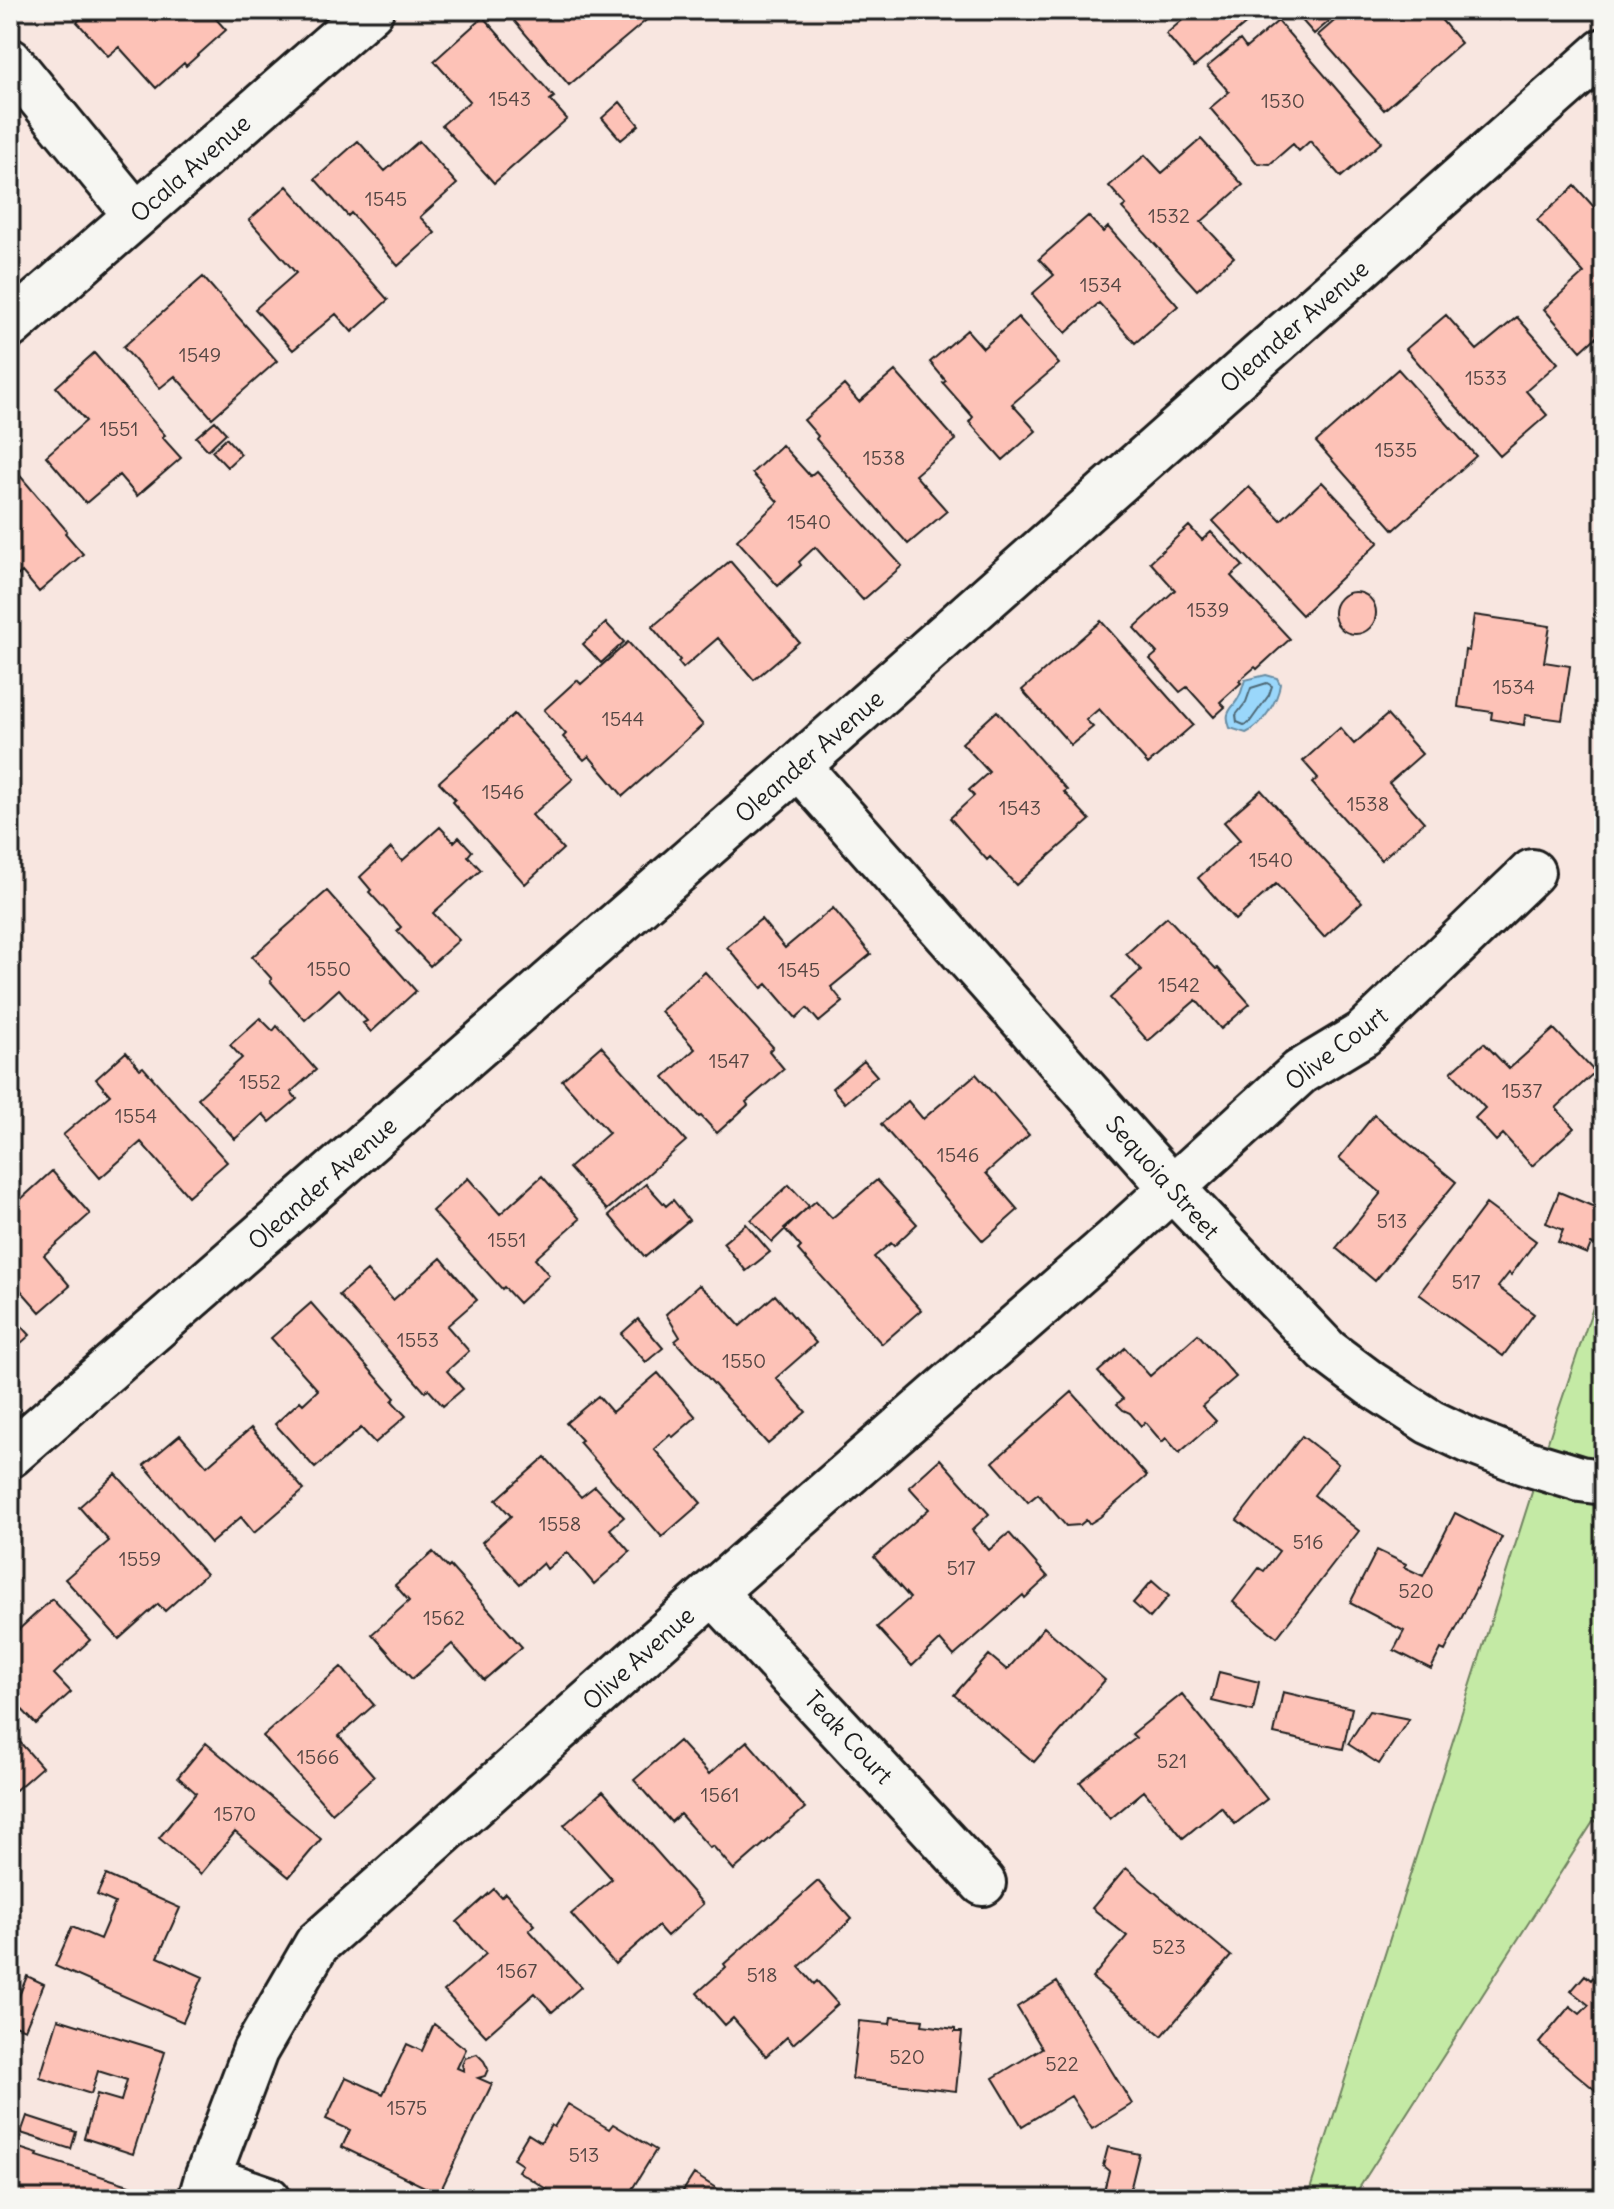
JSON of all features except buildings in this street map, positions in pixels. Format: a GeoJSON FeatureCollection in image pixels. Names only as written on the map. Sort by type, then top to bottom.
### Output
{"type":"FeatureCollection","features":[{"type":"Feature","properties":{"kind":"street","name":"Ocala Avenue"},"geometry":{"type":"LineString","coordinates":[[10,326],[371,10]]}},
{"type":"Feature","properties":{"kind":"street","name":"Oleander Avenue"},"geometry":{"type":"LineString","coordinates":[[10,1455],[798,766],[1604,51]]}},
{"type":"Feature","properties":{"kind":"street"},"geometry":{"type":"LineString","coordinates":[[10,61],[136,215]]}},
{"type":"Feature","properties":{"kind":"street","name":"Sequoia Street"},"geometry":{"type":"LineString","coordinates":[[798,766],[1173,1189],[1327,1351],[1430,1422],[1470,1441],[1524,1462],[1580,1479],[1604,1482]]}},
{"type":"Feature","properties":{"kind":"street","name":"Olive Court"},"geometry":{"type":"LineString","coordinates":[[1173,1189],[1300,1072],[1363,1034],[1532,872]]}},
{"type":"Feature","properties":{"kind":"street","name":"Olive Avenue"},"geometry":{"type":"LineString","coordinates":[[204,2188],[255,2051],[317,1944],[1173,1189]]}},
{"type":"Feature","properties":{"kind":"street","name":"Teak Court"},"geometry":{"type":"LineString","coordinates":[[713,1592],[983,1883]]}},
{"type":"Feature","properties":{"kind":"street"},"geometry":{"type":"LineString","coordinates":[[204,2188],[268,2199]]}},
{"type":"Feature","properties":{"kind":"green space"},"geometry":{"type":"Polygon","coordinates":[[[1604,1275],[1604,1820],[1593,1822],[1352,2199],[1307,2199],[1555,1420],[1604,1275]]]}},
{"type":"Feature","properties":{"kind":"water"},"geometry":{"type":"Polygon","coordinates":[[[1266,675],[1277,678],[1280,684],[1268,712],[1258,725],[1246,733],[1230,728],[1228,714],[1245,680],[1266,675]]]}}]}
